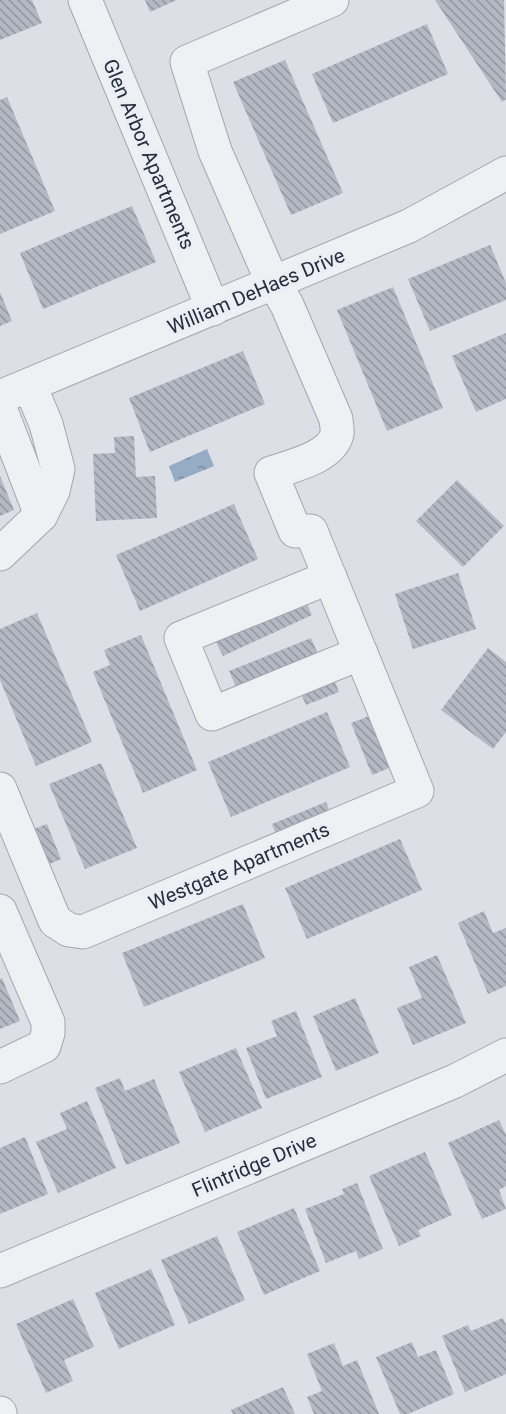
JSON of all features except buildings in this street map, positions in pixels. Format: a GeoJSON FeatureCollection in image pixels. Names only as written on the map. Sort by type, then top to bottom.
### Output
{"type":"FeatureCollection","features":[{"type":"Feature","properties":{"kind":"street","name":"Glen Arbor Apartments"},"geometry":{"type":"LineString","coordinates":[[85,0],[213,309]]}},
{"type":"Feature","properties":{"kind":"street","name":"Westgate Apartments"},"geometry":{"type":"LineString","coordinates":[[0,789],[55,921],[69,930],[83,932],[417,791],[311,531],[296,531],[271,474],[314,457],[329,446],[337,434],[336,419],[287,305],[273,283],[215,151],[187,62],[332,0]]}},
{"type":"Feature","properties":{"kind":"street","name":"William DeHaes Drive"},"geometry":{"type":"LineString","coordinates":[[0,398],[409,226],[503,180]]}},
{"type":"Feature","properties":{"kind":"street"},"geometry":{"type":"LineString","coordinates":[[0,554],[41,515],[53,491],[58,469],[46,424],[30,386]]}},
{"type":"Feature","properties":{"kind":"street"},"geometry":{"type":"LineString","coordinates":[[0,408],[41,515]]}},
{"type":"Feature","properties":{"kind":"street"},"geometry":{"type":"LineString","coordinates":[[330,577],[181,639],[212,714],[361,653]]}},
{"type":"Feature","properties":{"kind":"street"},"geometry":{"type":"LineString","coordinates":[[0,911],[43,1010],[48,1034],[44,1046],[0,1067]]}},
{"type":"Feature","properties":{"kind":"street","name":"Flintridge Drive"},"geometry":{"type":"LineString","coordinates":[[0,1270],[456,1081],[506,1054]]}},
{"type":"Feature","properties":{"kind":"water"},"geometry":{"type":"Polygon","coordinates":[[[207,449],[214,466],[175,482],[169,466],[207,449]]]}}]}
